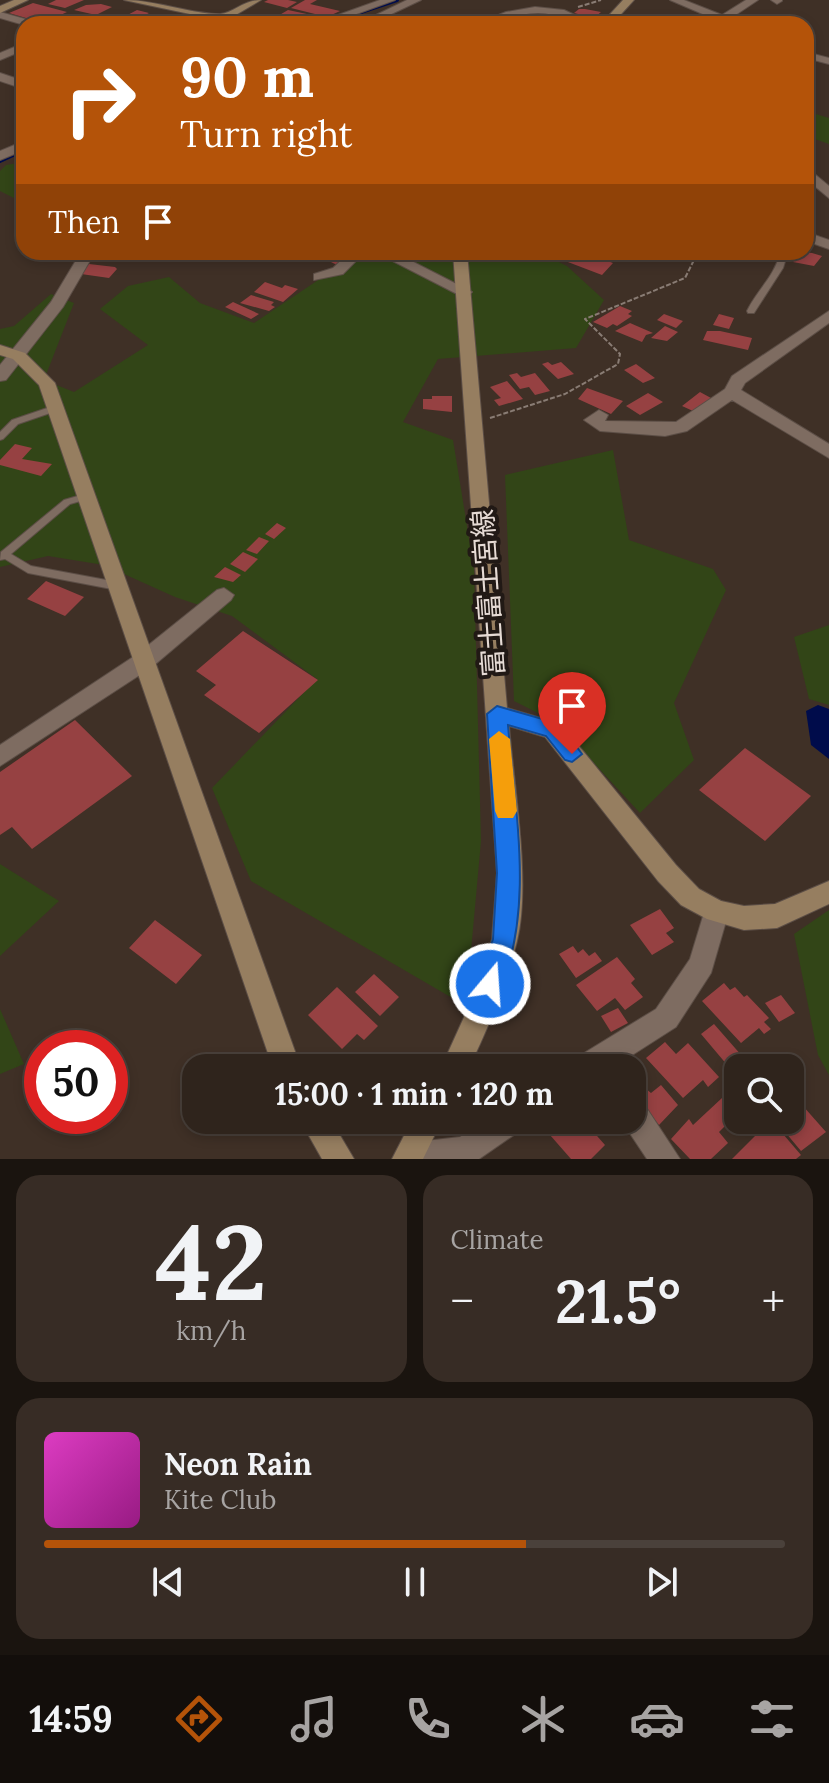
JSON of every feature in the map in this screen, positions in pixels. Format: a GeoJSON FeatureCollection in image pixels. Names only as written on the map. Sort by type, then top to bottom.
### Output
{"type":"FeatureCollection","features":[{"type":"Feature","properties":{"kind":"street"},"geometry":{"type":"LineString","coordinates":[[0,12],[23,0]]}},
{"type":"Feature","properties":{"kind":"street"},"geometry":{"type":"LineString","coordinates":[[129,0],[213,16]]}},
{"type":"Feature","properties":{"kind":"street"},"geometry":{"type":"LineString","coordinates":[[227,16],[256,0]]}},
{"type":"Feature","properties":{"kind":"street"},"geometry":{"type":"LineString","coordinates":[[342,16],[390,0]]}},
{"type":"Feature","properties":{"kind":"street"},"geometry":{"type":"LineString","coordinates":[[379,16],[416,0]]}},
{"type":"Feature","properties":{"kind":"street"},"geometry":{"type":"LineString","coordinates":[[614,16],[629,0]]}},
{"type":"Feature","properties":{"kind":"street"},"geometry":{"type":"LineString","coordinates":[[675,0],[720,16]]}},
{"type":"Feature","properties":{"kind":"street"},"geometry":{"type":"LineString","coordinates":[[735,16],[753,0]]}},
{"type":"Feature","properties":{"kind":"street"},"geometry":{"type":"LineString","coordinates":[[501,16],[514,11],[546,9],[573,16]]}},
{"type":"Feature","properties":{"kind":"street"},"geometry":{"type":"LineString","coordinates":[[814,179],[829,194]]}},
{"type":"Feature","properties":{"kind":"street"},"geometry":{"type":"LineString","coordinates":[[0,376],[9,353],[69,289],[84,260]]}},
{"type":"Feature","properties":{"kind":"street"},"geometry":{"type":"LineString","coordinates":[[319,277],[338,271],[350,260]]}},
{"type":"Feature","properties":{"kind":"street"},"geometry":{"type":"LineString","coordinates":[[398,260],[464,292]]}},
{"type":"Feature","properties":{"kind":"street","name":"富士富士宮線"},"geometry":{"type":"LineString","coordinates":[[461,260],[509,873],[505,939],[483,1007],[461,1054]]}},
{"type":"Feature","properties":{"kind":"street"},"geometry":{"type":"LineString","coordinates":[[599,415],[593,420],[600,426],[665,430],[681,427],[732,392],[738,380],[829,316]]}},
{"type":"Feature","properties":{"kind":"street"},"geometry":{"type":"LineString","coordinates":[[9,353],[47,383],[282,1054]]}},
{"type":"Feature","properties":{"kind":"street"},"geometry":{"type":"LineString","coordinates":[[732,392],[829,452]]}},
{"type":"Feature","properties":{"kind":"street"},"geometry":{"type":"LineString","coordinates":[[0,757],[144,661],[224,595]]}},
{"type":"Feature","properties":{"kind":"street"},"geometry":{"type":"LineString","coordinates":[[497,714],[553,730],[667,873],[690,897],[716,911],[744,918],[777,916],[829,892]]}},
{"type":"Feature","properties":{"kind":"street"},"geometry":{"type":"LineString","coordinates":[[612,1054],[666,1018],[702,964],[716,911]]}},
{"type":"Feature","properties":{"kind":"street"},"geometry":{"type":"LineString","coordinates":[[646,1131],[665,1159]]}},
{"type":"Feature","properties":{"kind":"street"},"geometry":{"type":"LineString","coordinates":[[323,1134],[339,1159]]}},
{"type":"Feature","properties":{"kind":"street"},"geometry":{"type":"LineString","coordinates":[[408,1159],[421,1134]]}},
{"type":"Feature","properties":{"kind":"street"},"geometry":{"type":"LineString","coordinates":[[408,1159],[465,1151],[490,1134]]}},
{"type":"Feature","properties":{"kind":"lane"},"geometry":{"type":"LineString","coordinates":[[751,311],[758,293],[783,266],[783,260]]}},
{"type":"Feature","properties":{"kind":"lane"},"geometry":{"type":"LineString","coordinates":[[0,437],[15,422],[56,408]]}},
{"type":"Feature","properties":{"kind":"lane"},"geometry":{"type":"LineString","coordinates":[[88,496],[67,502],[2,556],[28,569],[117,586]]}},
{"type":"Feature","properties":{"kind":"path"},"geometry":{"type":"LineString","coordinates":[[475,423],[565,394],[618,364],[620,354],[585,319],[685,278],[694,260]]}},
{"type":"Feature","properties":{"kind":"green space"},"geometry":{"type":"Polygon","coordinates":[[[814,113],[829,118],[829,144],[814,139],[814,113]]]}},
{"type":"Feature","properties":{"kind":"green space"},"geometry":{"type":"Polygon","coordinates":[[[16,163],[16,199],[0,191],[0,171],[6,165],[16,163]]]}},
{"type":"Feature","properties":{"kind":"green space"},"geometry":{"type":"Polygon","coordinates":[[[348,260],[555,260],[567,266],[604,300],[576,348],[438,359],[403,422],[453,440],[474,569],[481,841],[466,1006],[251,881],[212,788],[317,679],[232,616],[175,597],[104,565],[48,556],[0,567],[0,329],[14,326],[51,294],[74,303],[44,380],[74,392],[148,345],[100,309],[128,286],[169,277],[200,303],[254,323],[348,260]]]}},
{"type":"Feature","properties":{"kind":"green space"},"geometry":{"type":"Polygon","coordinates":[[[613,450],[629,540],[713,569],[726,590],[674,703],[694,760],[640,813],[556,722],[514,701],[505,475],[613,450]]]}},
{"type":"Feature","properties":{"kind":"green space"},"geometry":{"type":"Polygon","coordinates":[[[829,625],[829,705],[809,699],[794,637],[829,625]]]}},
{"type":"Feature","properties":{"kind":"green space"},"geometry":{"type":"Polygon","coordinates":[[[0,864],[59,901],[0,956],[0,864]]]}},
{"type":"Feature","properties":{"kind":"green space"},"geometry":{"type":"Polygon","coordinates":[[[829,910],[829,1075],[818,1055],[794,934],[829,910]]]}},
{"type":"Feature","properties":{"kind":"green space"},"geometry":{"type":"Polygon","coordinates":[[[0,1009],[24,1064],[0,1074],[0,1009]]]}},
{"type":"Feature","properties":{"kind":"shaded area"},"geometry":{"type":"Polygon","coordinates":[[[818,705],[829,709],[829,759],[811,745],[806,711],[818,705]]]}},
{"type":"Feature","properties":{"kind":"building"},"geometry":{"type":"Polygon","coordinates":[[[56,0],[84,0],[65,8],[48,4],[56,0]]]}},
{"type":"Feature","properties":{"kind":"building"},"geometry":{"type":"Polygon","coordinates":[[[305,0],[317,0],[310,4],[340,11],[323,16],[291,8],[305,0]]]}},
{"type":"Feature","properties":{"kind":"building"},"geometry":{"type":"Polygon","coordinates":[[[264,2],[297,2],[287,8],[264,2]]]}},
{"type":"Feature","properties":{"kind":"building"},"geometry":{"type":"Polygon","coordinates":[[[33,3],[67,12],[58,16],[9,13],[33,3]]]}},
{"type":"Feature","properties":{"kind":"building"},"geometry":{"type":"Polygon","coordinates":[[[86,5],[112,7],[96,15],[74,10],[86,5]]]}},
{"type":"Feature","properties":{"kind":"building"},"geometry":{"type":"Polygon","coordinates":[[[579,9],[601,12],[596,16],[574,13],[579,9]]]}},
{"type":"Feature","properties":{"kind":"building"},"geometry":{"type":"Polygon","coordinates":[[[137,10],[149,13],[143,16],[126,16],[137,10]]]}},
{"type":"Feature","properties":{"kind":"building"},"geometry":{"type":"Polygon","coordinates":[[[288,10],[316,16],[278,16],[288,10]]]}},
{"type":"Feature","properties":{"kind":"building"},"geometry":{"type":"Polygon","coordinates":[[[814,254],[822,256],[814,266],[793,262],[814,260],[814,254]]]}},
{"type":"Feature","properties":{"kind":"building"},"geometry":{"type":"Polygon","coordinates":[[[327,260],[343,261],[337,265],[327,260]]]}},
{"type":"Feature","properties":{"kind":"building"},"geometry":{"type":"Polygon","coordinates":[[[563,260],[605,260],[613,263],[602,275],[563,260]]]}},
{"type":"Feature","properties":{"kind":"building"},"geometry":{"type":"Polygon","coordinates":[[[89,264],[117,269],[109,278],[81,274],[89,264]]]}},
{"type":"Feature","properties":{"kind":"building"},"geometry":{"type":"Polygon","coordinates":[[[265,282],[298,289],[283,302],[254,292],[265,282]]]}},
{"type":"Feature","properties":{"kind":"building"},"geometry":{"type":"Polygon","coordinates":[[[251,295],[274,302],[271,305],[275,307],[269,311],[240,303],[251,295]]]}},
{"type":"Feature","properties":{"kind":"building"},"geometry":{"type":"Polygon","coordinates":[[[233,302],[259,314],[251,319],[225,307],[233,302]]]}},
{"type":"Feature","properties":{"kind":"building"},"geometry":{"type":"Polygon","coordinates":[[[620,306],[632,311],[628,314],[632,316],[617,326],[613,324],[607,328],[593,322],[620,306]]]}},
{"type":"Feature","properties":{"kind":"building"},"geometry":{"type":"Polygon","coordinates":[[[664,314],[683,321],[676,328],[657,320],[664,314]]]}},
{"type":"Feature","properties":{"kind":"building"},"geometry":{"type":"Polygon","coordinates":[[[719,314],[734,318],[729,329],[713,325],[719,314]]]}},
{"type":"Feature","properties":{"kind":"building"},"geometry":{"type":"Polygon","coordinates":[[[630,323],[653,333],[646,335],[642,342],[615,331],[630,323]]]}},
{"type":"Feature","properties":{"kind":"building"},"geometry":{"type":"Polygon","coordinates":[[[665,326],[678,332],[667,341],[651,338],[665,326]]]}},
{"type":"Feature","properties":{"kind":"building"},"geometry":{"type":"Polygon","coordinates":[[[707,331],[752,338],[748,350],[703,340],[707,331]]]}},
{"type":"Feature","properties":{"kind":"building"},"geometry":{"type":"Polygon","coordinates":[[[548,362],[552,365],[561,362],[574,374],[558,379],[542,364],[548,362]]]}},
{"type":"Feature","properties":{"kind":"building"},"geometry":{"type":"Polygon","coordinates":[[[636,364],[655,378],[643,383],[624,370],[636,364]]]}},
{"type":"Feature","properties":{"kind":"building"},"geometry":{"type":"Polygon","coordinates":[[[517,373],[521,377],[535,373],[550,391],[535,395],[529,387],[520,389],[509,375],[517,373]]]}},
{"type":"Feature","properties":{"kind":"building"},"geometry":{"type":"Polygon","coordinates":[[[507,381],[523,399],[499,406],[494,400],[501,398],[490,387],[507,381]]]}},
{"type":"Feature","properties":{"kind":"building"},"geometry":{"type":"Polygon","coordinates":[[[587,388],[623,401],[611,414],[578,399],[587,388]]]}},
{"type":"Feature","properties":{"kind":"building"},"geometry":{"type":"Polygon","coordinates":[[[700,392],[711,398],[693,411],[682,406],[700,392]]]}},
{"type":"Feature","properties":{"kind":"building"},"geometry":{"type":"Polygon","coordinates":[[[648,393],[663,402],[640,415],[626,406],[648,393]]]}},
{"type":"Feature","properties":{"kind":"building"},"geometry":{"type":"Polygon","coordinates":[[[432,396],[452,396],[452,412],[423,409],[423,399],[432,399],[432,396]]]}},
{"type":"Feature","properties":{"kind":"building"},"geometry":{"type":"Polygon","coordinates":[[[15,444],[32,448],[22,459],[52,464],[41,476],[0,465],[0,460],[15,444]]]}},
{"type":"Feature","properties":{"kind":"building"},"geometry":{"type":"Polygon","coordinates":[[[277,523],[286,528],[274,539],[265,534],[277,523]]]}},
{"type":"Feature","properties":{"kind":"building"},"geometry":{"type":"Polygon","coordinates":[[[259,537],[269,541],[257,554],[246,550],[259,537]]]}},
{"type":"Feature","properties":{"kind":"building"},"geometry":{"type":"Polygon","coordinates":[[[243,552],[258,559],[245,572],[230,564],[243,552]]]}},
{"type":"Feature","properties":{"kind":"building"},"geometry":{"type":"Polygon","coordinates":[[[225,567],[241,575],[233,582],[214,577],[225,567]]]}},
{"type":"Feature","properties":{"kind":"building"},"geometry":{"type":"Polygon","coordinates":[[[46,581],[84,597],[65,616],[27,599],[46,581]]]}},
{"type":"Feature","properties":{"kind":"building"},"geometry":{"type":"Polygon","coordinates":[[[243,631],[318,680],[259,733],[204,695],[216,685],[196,671],[243,631]]]}},
{"type":"Feature","properties":{"kind":"building"},"geometry":{"type":"Polygon","coordinates":[[[75,720],[132,776],[32,849],[12,827],[0,835],[0,772],[75,720]]]}},
{"type":"Feature","properties":{"kind":"building"},"geometry":{"type":"Polygon","coordinates":[[[745,748],[811,796],[765,841],[699,790],[745,748]]]}},
{"type":"Feature","properties":{"kind":"building"},"geometry":{"type":"Polygon","coordinates":[[[660,909],[674,928],[666,933],[674,942],[652,955],[630,925],[660,909]]]}},
{"type":"Feature","properties":{"kind":"building"},"geometry":{"type":"Polygon","coordinates":[[[155,920],[202,955],[176,984],[129,948],[155,920]]]}},
{"type":"Feature","properties":{"kind":"building"},"geometry":{"type":"Polygon","coordinates":[[[573,946],[578,953],[583,949],[589,956],[595,952],[602,961],[576,978],[559,954],[573,946]]]}},
{"type":"Feature","properties":{"kind":"building"},"geometry":{"type":"Polygon","coordinates":[[[617,957],[635,979],[631,983],[643,997],[625,1010],[615,998],[597,1011],[576,985],[617,957]]]}},
{"type":"Feature","properties":{"kind":"building"},"geometry":{"type":"Polygon","coordinates":[[[374,974],[399,997],[380,1016],[355,992],[374,974]]]}},
{"type":"Feature","properties":{"kind":"building"},"geometry":{"type":"Polygon","coordinates":[[[724,983],[730,990],[735,987],[744,997],[747,995],[769,1018],[764,1022],[771,1029],[764,1034],[759,1028],[741,1043],[702,1001],[724,983]]]}},
{"type":"Feature","properties":{"kind":"building"},"geometry":{"type":"Polygon","coordinates":[[[337,987],[378,1026],[364,1040],[357,1034],[342,1049],[308,1015],[337,987]]]}},
{"type":"Feature","properties":{"kind":"building"},"geometry":{"type":"Polygon","coordinates":[[[781,995],[795,1013],[779,1022],[765,1003],[781,995]]]}},
{"type":"Feature","properties":{"kind":"building"},"geometry":{"type":"Polygon","coordinates":[[[618,1008],[628,1023],[611,1032],[601,1016],[618,1008]]]}},
{"type":"Feature","properties":{"kind":"building"},"geometry":{"type":"Polygon","coordinates":[[[714,1024],[740,1054],[724,1054],[724,1061],[701,1034],[714,1024]]]}},
{"type":"Feature","properties":{"kind":"building"},"geometry":{"type":"Polygon","coordinates":[[[665,1042],[676,1054],[688,1043],[719,1077],[708,1087],[703,1080],[683,1098],[646,1058],[665,1042]]]}},
{"type":"Feature","properties":{"kind":"building"},"geometry":{"type":"Polygon","coordinates":[[[661,1085],[678,1105],[659,1125],[646,1109],[646,1089],[651,1093],[661,1085]]]}},
{"type":"Feature","properties":{"kind":"building"},"geometry":{"type":"Polygon","coordinates":[[[722,1098],[724,1100],[724,1127],[719,1132],[728,1143],[711,1159],[690,1159],[671,1139],[689,1119],[693,1125],[722,1098]]]}},
{"type":"Feature","properties":{"kind":"building"},"geometry":{"type":"Polygon","coordinates":[[[804,1107],[826,1132],[801,1151],[787,1134],[804,1134],[804,1107]]]}},
{"type":"Feature","properties":{"kind":"building"},"geometry":{"type":"Polygon","coordinates":[[[595,1134],[605,1145],[591,1159],[571,1159],[550,1135],[595,1134]]]}},
{"type":"Feature","properties":{"kind":"building"},"geometry":{"type":"Polygon","coordinates":[[[757,1134],[783,1134],[801,1155],[796,1159],[732,1159],[757,1134]]]}},
{"type":"Feature","properties":{"kind":"waterway"},"geometry":{"type":"LineString","coordinates":[[358,13],[397,0]]}},
{"type":"Feature","properties":{"kind":"waterway"},"geometry":{"type":"LineString","coordinates":[[0,161],[16,154]]}},
{"type":"Feature","properties":{"kind":"slow traffic"},"geometry":{"type":"LineString","coordinates":[[499,739],[506,811]]}},
{"type":"Feature","properties":{"kind":"route"},"geometry":{"type":"LineString","coordinates":[[490,984],[505,939],[509,873],[497,714],[553,730],[572,754]]}}]}
